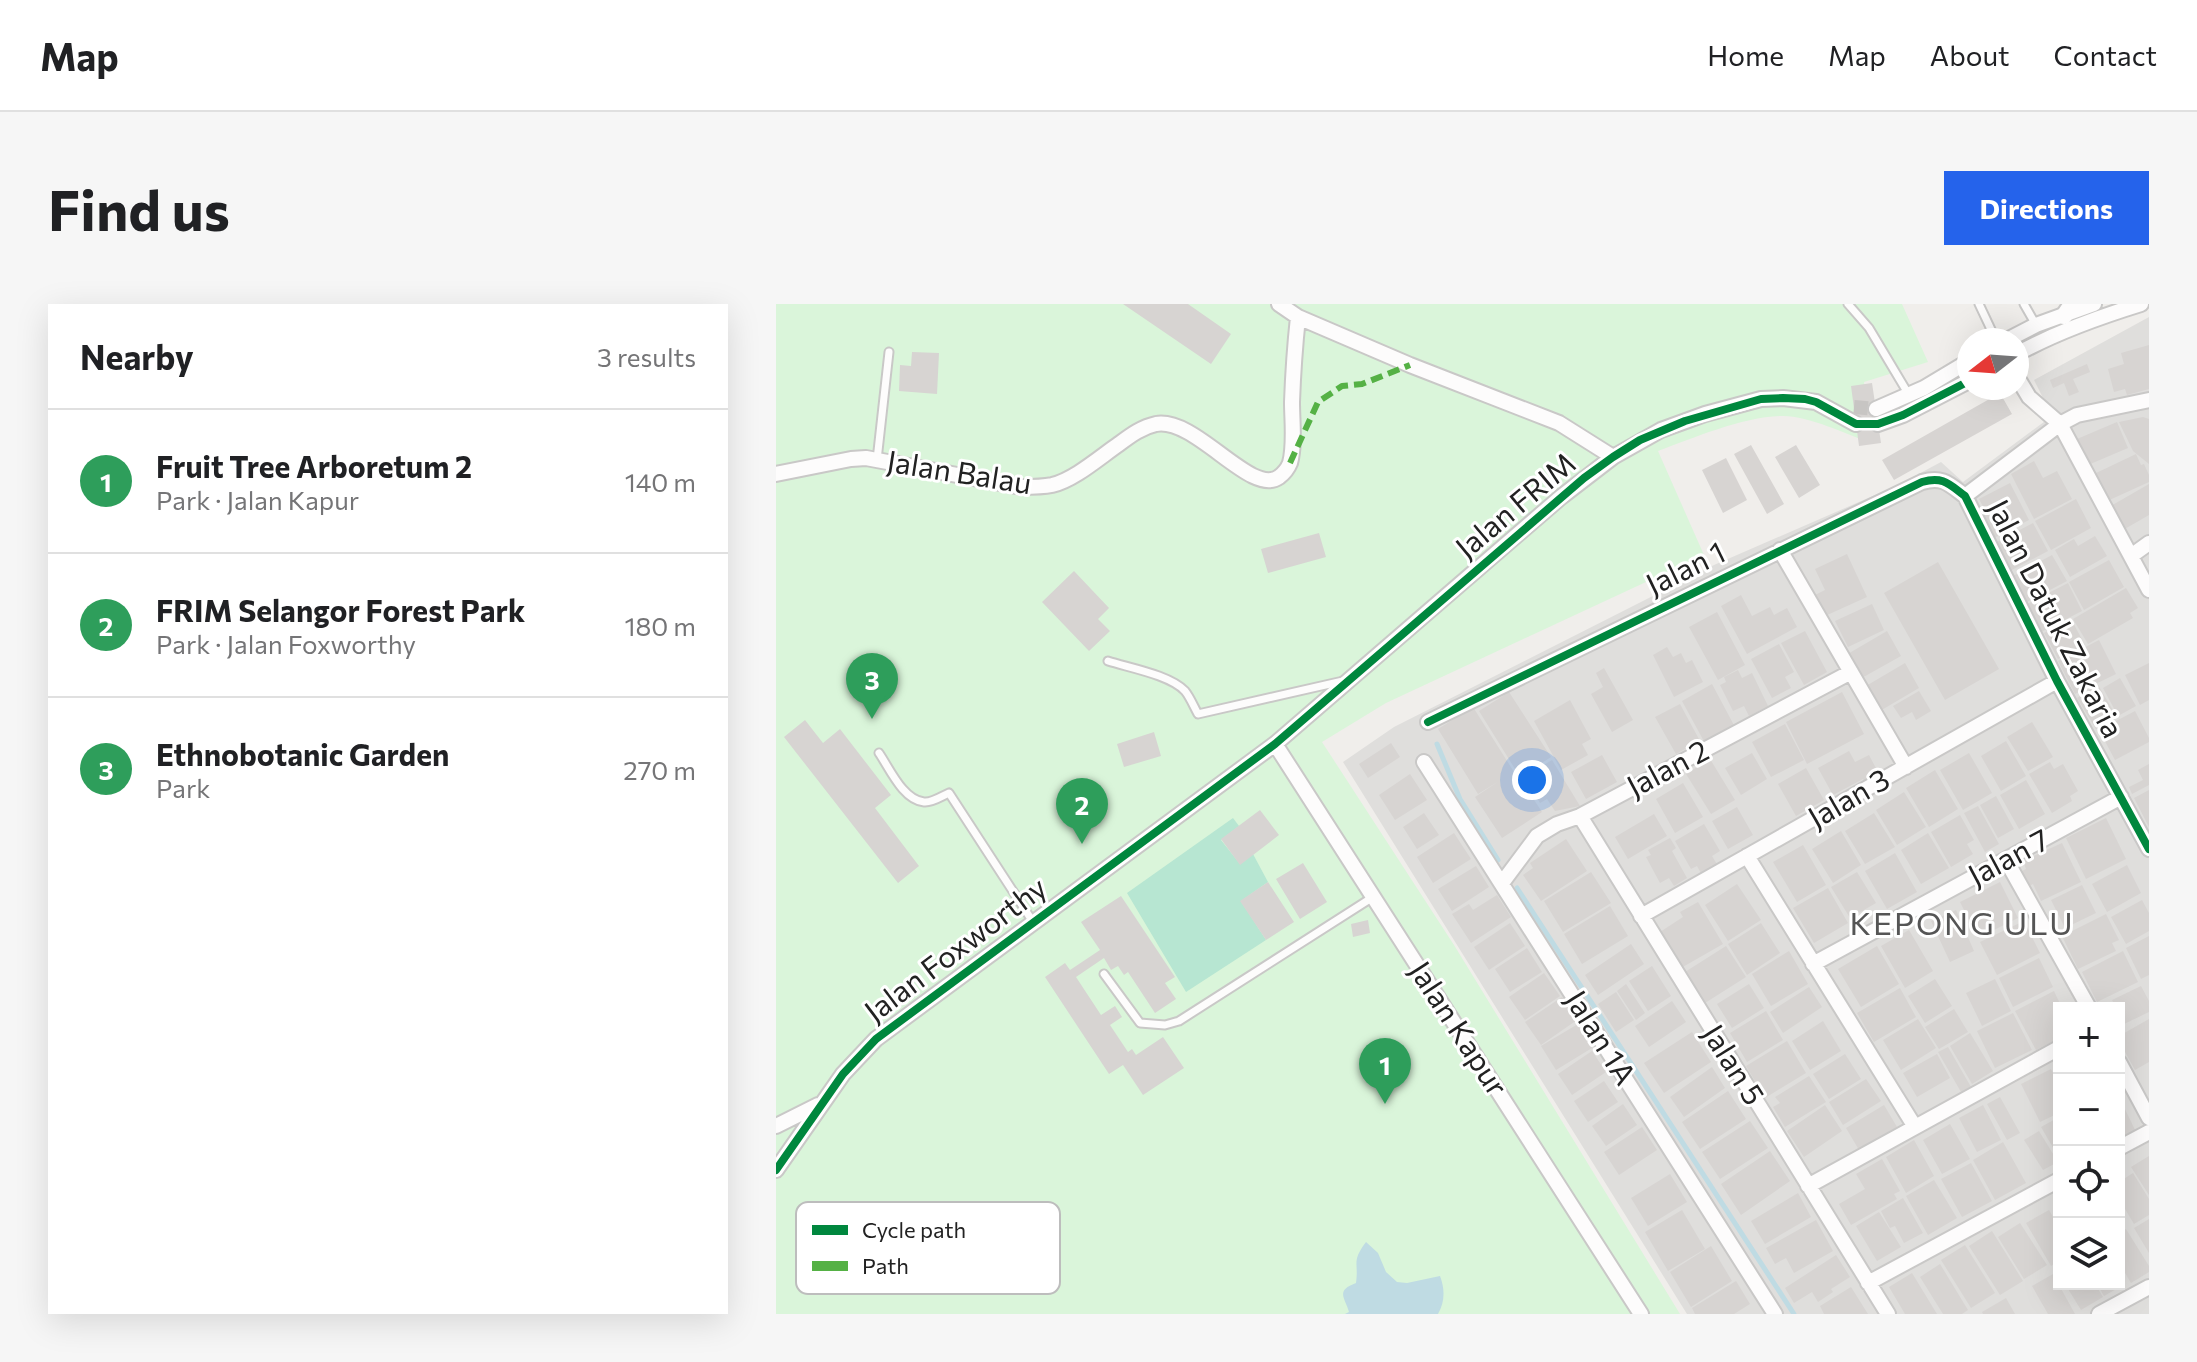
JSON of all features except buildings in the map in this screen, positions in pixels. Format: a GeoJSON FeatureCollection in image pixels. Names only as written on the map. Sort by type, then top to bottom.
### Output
{"type":"FeatureCollection","features":[{"type":"Feature","properties":{"kind":"street"},"geometry":{"type":"LineString","coordinates":[[1279,304],[1298,317],[1410,365],[1559,423],[1613,457]]}},
{"type":"Feature","properties":{"kind":"street"},"geometry":{"type":"LineString","coordinates":[[2029,329],[2068,310],[2094,304]]}},
{"type":"Feature","properties":{"kind":"street"},"geometry":{"type":"LineString","coordinates":[[2029,347],[2074,327],[2141,304]]}},
{"type":"Feature","properties":{"kind":"street","name":"Jalan Balau"},"geometry":{"type":"LineString","coordinates":[[776,474],[851,459],[877,460],[1021,487],[1055,485],[1138,431],[1164,423],[1182,427],[1255,479],[1271,481],[1279,477],[1290,463],[1298,317]]}},
{"type":"Feature","properties":{"kind":"street"},"geometry":{"type":"LineString","coordinates":[[1876,409],[1909,395],[1957,368]]}},
{"type":"Feature","properties":{"kind":"street"},"geometry":{"type":"LineString","coordinates":[[1878,424],[1903,415],[1957,387]]}},
{"type":"Feature","properties":{"kind":"street"},"geometry":{"type":"LineString","coordinates":[[2029,397],[2060,424],[2149,590]]}},
{"type":"Feature","properties":{"kind":"street","name":"Jalan FRIM"},"geometry":{"type":"LineString","coordinates":[[1275,744],[1561,497],[1613,457],[1661,430],[1761,399],[1783,398],[1805,399],[1831,409],[1856,424]]}},
{"type":"Feature","properties":{"kind":"street"},"geometry":{"type":"LineString","coordinates":[[1965,496],[2060,424],[2077,415],[2149,400]]}},
{"type":"Feature","properties":{"kind":"street","name":"Jalan FRIM"},"geometry":{"type":"LineString","coordinates":[[1831,409],[1854,407]]}},
{"type":"Feature","properties":{"kind":"street","name":"Jalan 1"},"geometry":{"type":"LineString","coordinates":[[1428,722],[1922,482],[1935,479],[1948,483],[1965,496]]}},
{"type":"Feature","properties":{"kind":"street","name":"Jalan Datuk Zakaria"},"geometry":{"type":"LineString","coordinates":[[1965,496],[2057,681],[2149,848]]}},
{"type":"Feature","properties":{"kind":"street"},"geometry":{"type":"LineString","coordinates":[[2131,556],[2149,543]]}},
{"type":"Feature","properties":{"kind":"street"},"geometry":{"type":"LineString","coordinates":[[1780,550],[1906,767]]}},
{"type":"Feature","properties":{"kind":"street","name":"Jalan 2"},"geometry":{"type":"LineString","coordinates":[[1502,883],[1537,836],[1851,672]]}},
{"type":"Feature","properties":{"kind":"street","name":"Jalan 3"},"geometry":{"type":"LineString","coordinates":[[1641,916],[2057,681]]}},
{"type":"Feature","properties":{"kind":"street","name":"Jalan Kapur"},"geometry":{"type":"LineString","coordinates":[[1275,744],[1637,1313]]}},
{"type":"Feature","properties":{"kind":"street","name":"Jalan Foxworthy"},"geometry":{"type":"LineString","coordinates":[[776,1170],[843,1074],[876,1039],[1275,744]]}},
{"type":"Feature","properties":{"kind":"street","name":"Jalan 1A"},"geometry":{"type":"LineString","coordinates":[[1424,762],[1775,1314]]}},
{"type":"Feature","properties":{"kind":"street","name":"Jalan 7"},"geometry":{"type":"LineString","coordinates":[[1813,964],[2121,797]]}},
{"type":"Feature","properties":{"kind":"street","name":"Jalan 5"},"geometry":{"type":"LineString","coordinates":[[1580,816],[1888,1314]]}},
{"type":"Feature","properties":{"kind":"street"},"geometry":{"type":"LineString","coordinates":[[1747,856],[1915,1127]]}},
{"type":"Feature","properties":{"kind":"street"},"geometry":{"type":"LineString","coordinates":[[2006,860],[2086,1002]]}},
{"type":"Feature","properties":{"kind":"street"},"geometry":{"type":"LineString","coordinates":[[1808,1186],[2053,1051]]}},
{"type":"Feature","properties":{"kind":"street"},"geometry":{"type":"LineString","coordinates":[[2125,1073],[2149,1118]]}},
{"type":"Feature","properties":{"kind":"street"},"geometry":{"type":"LineString","coordinates":[[776,1126],[822,1103]]}},
{"type":"Feature","properties":{"kind":"street"},"geometry":{"type":"LineString","coordinates":[[2123,1146],[2149,1132]]}},
{"type":"Feature","properties":{"kind":"street"},"geometry":{"type":"LineString","coordinates":[[1868,1283],[2053,1183]]}},
{"type":"Feature","properties":{"kind":"street"},"geometry":{"type":"LineString","coordinates":[[2099,1314],[2149,1287]]}},
{"type":"Feature","properties":{"kind":"lane"},"geometry":{"type":"LineString","coordinates":[[1848,304],[1869,328],[1909,395]]}},
{"type":"Feature","properties":{"kind":"lane"},"geometry":{"type":"LineString","coordinates":[[1979,304],[1990,328]]}},
{"type":"Feature","properties":{"kind":"lane"},"geometry":{"type":"LineString","coordinates":[[2024,304],[2036,325]]}},
{"type":"Feature","properties":{"kind":"lane"},"geometry":{"type":"LineString","coordinates":[[877,460],[889,352]]}},
{"type":"Feature","properties":{"kind":"lane"},"geometry":{"type":"LineString","coordinates":[[1108,661],[1176,684],[1186,692],[1198,714],[1350,680]]}},
{"type":"Feature","properties":{"kind":"lane"},"geometry":{"type":"LineString","coordinates":[[879,753],[905,792],[913,798],[932,801],[949,793],[1033,922]]}},
{"type":"Feature","properties":{"kind":"lane"},"geometry":{"type":"LineString","coordinates":[[1104,974],[1140,1023],[1165,1025],[1179,1021],[1373,897]]}},
{"type":"Feature","properties":{"kind":"shaded area"},"geometry":{"type":"Polygon","coordinates":[[[2149,317],[2149,1314],[1687,1314],[1343,762],[1394,727],[1714,565],[1898,485],[1941,462],[1963,482],[2052,416],[2034,380],[2149,317]]]}},
{"type":"Feature","properties":{"kind":"green space"},"geometry":{"type":"Polygon","coordinates":[[[776,304],[1902,304],[1928,362],[1864,382],[1871,443],[1816,422],[1783,416],[1736,424],[1658,451],[1704,555],[1386,703],[1322,742],[1454,945],[1680,1314],[776,1314],[776,304]]]}},
{"type":"Feature","properties":{"kind":"green space"},"geometry":{"type":"Polygon","coordinates":[[[1233,818],[1239,826],[1221,840],[1240,864],[1253,854],[1268,882],[1241,901],[1266,940],[1186,992],[1127,893],[1233,818]]]}},
{"type":"Feature","properties":{"kind":"water"},"geometry":{"type":"Polygon","coordinates":[[[1366,1242],[1378,1253],[1386,1272],[1397,1282],[1440,1276],[1444,1295],[1438,1314],[1345,1314],[1349,1312],[1344,1292],[1356,1283],[1357,1258],[1366,1242]]]}},
{"type":"Feature","properties":{"kind":"waterway"},"geometry":{"type":"LineString","coordinates":[[1437,744],[1460,799],[1498,860]]}},
{"type":"Feature","properties":{"kind":"waterway"},"geometry":{"type":"LineString","coordinates":[[1517,888],[1794,1314]]}},
{"type":"Feature","properties":{"kind":"tunnel"},"geometry":{"type":"LineString","coordinates":[[1854,407],[1876,409]]}},
{"type":"Feature","properties":{"kind":"marked path"},"geometry":{"type":"LineString","coordinates":[[1290,463],[1318,402],[1342,386],[1362,384],[1410,365]]}},
{"type":"Feature","properties":{"kind":"cycle path"},"geometry":{"type":"LineString","coordinates":[[776,1170],[843,1074],[876,1039],[1275,744],[1584,478],[1613,457],[1640,440],[1685,421],[1761,399],[1805,399],[1856,424],[1878,424],[1903,415],[1957,387]]}},
{"type":"Feature","properties":{"kind":"cycle path"},"geometry":{"type":"LineString","coordinates":[[1428,722],[1922,482],[1941,481],[1965,496],[2057,681],[2149,849]]}},
{"type":"Feature","properties":{"kind":"place","name":"Ethnobotanic Garden"},"geometry":{"type":"Point","coordinates":[872,719]}},
{"type":"Feature","properties":{"kind":"place","name":"FRIM Selangor Forest Park"},"geometry":{"type":"Point","coordinates":[1082,844]}},
{"type":"Feature","properties":{"kind":"place","name":"Fruit Tree Arboretum 2"},"geometry":{"type":"Point","coordinates":[1385,1104]}},
{"type":"Feature","properties":{"kind":"district","name":"KEPONG ULU"},"geometry":{"type":"Point","coordinates":[1962,924]}}]}
